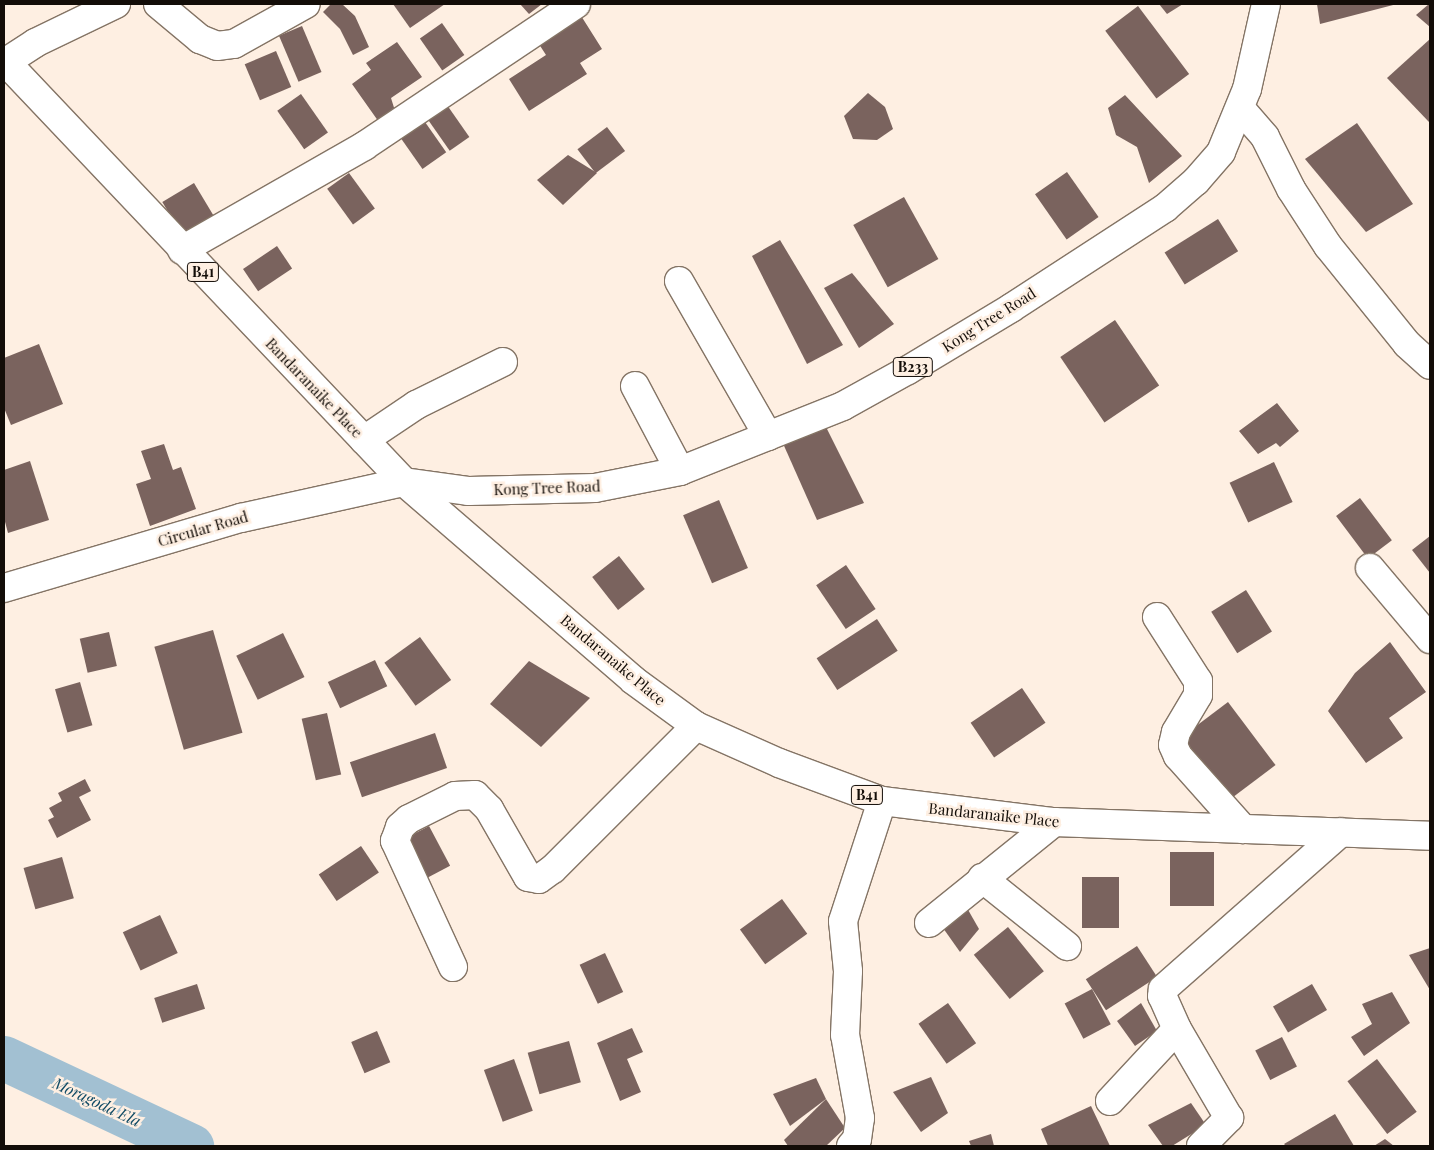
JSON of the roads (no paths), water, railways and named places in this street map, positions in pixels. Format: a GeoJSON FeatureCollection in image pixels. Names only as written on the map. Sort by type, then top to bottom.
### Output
{"type":"FeatureCollection","features":[{"type":"Feature","properties":{"kind":"street"},"geometry":{"type":"LineString","coordinates":[[5,61],[42,39],[116,4]]}},
{"type":"Feature","properties":{"kind":"street"},"geometry":{"type":"LineString","coordinates":[[158,4],[200,39],[217,46],[234,44],[306,4]]}},
{"type":"Feature","properties":{"kind":"street"},"geometry":{"type":"LineString","coordinates":[[182,250],[364,146],[576,4]]}},
{"type":"Feature","properties":{"kind":"street","name":"Kong Tree Road"},"geometry":{"type":"LineString","coordinates":[[404,482],[469,491],[595,488],[680,471],[843,406],[908,370],[1165,208],[1196,181],[1221,152],[1240,108],[1247,89],[1266,4]]}},
{"type":"Feature","properties":{"kind":"street","name":"Bandaranaike Place"},"geometry":{"type":"LineString","coordinates":[[5,61],[182,250],[404,482],[633,680],[696,726],[779,763],[882,801],[1054,822],[1430,836]]}},
{"type":"Feature","properties":{"kind":"street"},"geometry":{"type":"LineString","coordinates":[[1240,108],[1265,137],[1291,190],[1328,246],[1408,344],[1430,365]]}},
{"type":"Feature","properties":{"kind":"street"},"geometry":{"type":"LineString","coordinates":[[679,281],[768,436]]}},
{"type":"Feature","properties":{"kind":"street"},"geometry":{"type":"LineString","coordinates":[[364,440],[416,404],[503,362]]}},
{"type":"Feature","properties":{"kind":"street"},"geometry":{"type":"LineString","coordinates":[[634,386],[680,471]]}},
{"type":"Feature","properties":{"kind":"street","name":"Circular Road"},"geometry":{"type":"LineString","coordinates":[[4,588],[241,518],[404,482]]}},
{"type":"Feature","properties":{"kind":"street"},"geometry":{"type":"LineString","coordinates":[[1370,568],[1430,639]]}},
{"type":"Feature","properties":{"kind":"street"},"geometry":{"type":"LineString","coordinates":[[1157,617],[1198,681],[1198,694],[1176,732],[1173,744],[1178,756],[1243,829]]}},
{"type":"Feature","properties":{"kind":"street"},"geometry":{"type":"LineString","coordinates":[[453,967],[395,840],[400,827],[409,819],[455,796],[475,795],[489,809],[528,877],[539,879],[553,869],[696,726]]}},
{"type":"Feature","properties":{"kind":"street"},"geometry":{"type":"LineString","coordinates":[[851,1146],[857,1139],[860,1118],[845,1035],[848,971],[843,921],[882,801]]}},
{"type":"Feature","properties":{"kind":"street"},"geometry":{"type":"LineString","coordinates":[[929,923],[982,878],[1054,822]]}},
{"type":"Feature","properties":{"kind":"street"},"geometry":{"type":"LineString","coordinates":[[1200,1146],[1229,1118],[1178,1029],[1162,996],[1163,989],[1340,832]]}},
{"type":"Feature","properties":{"kind":"street"},"geometry":{"type":"LineString","coordinates":[[982,878],[1067,946]]}},
{"type":"Feature","properties":{"kind":"street"},"geometry":{"type":"LineString","coordinates":[[1110,1101],[1178,1029]]}},
{"type":"Feature","properties":{"kind":"waterway","name":"Moragoda Ela"},"geometry":{"type":"LineString","coordinates":[[4,1058],[191,1146]]}}]}
